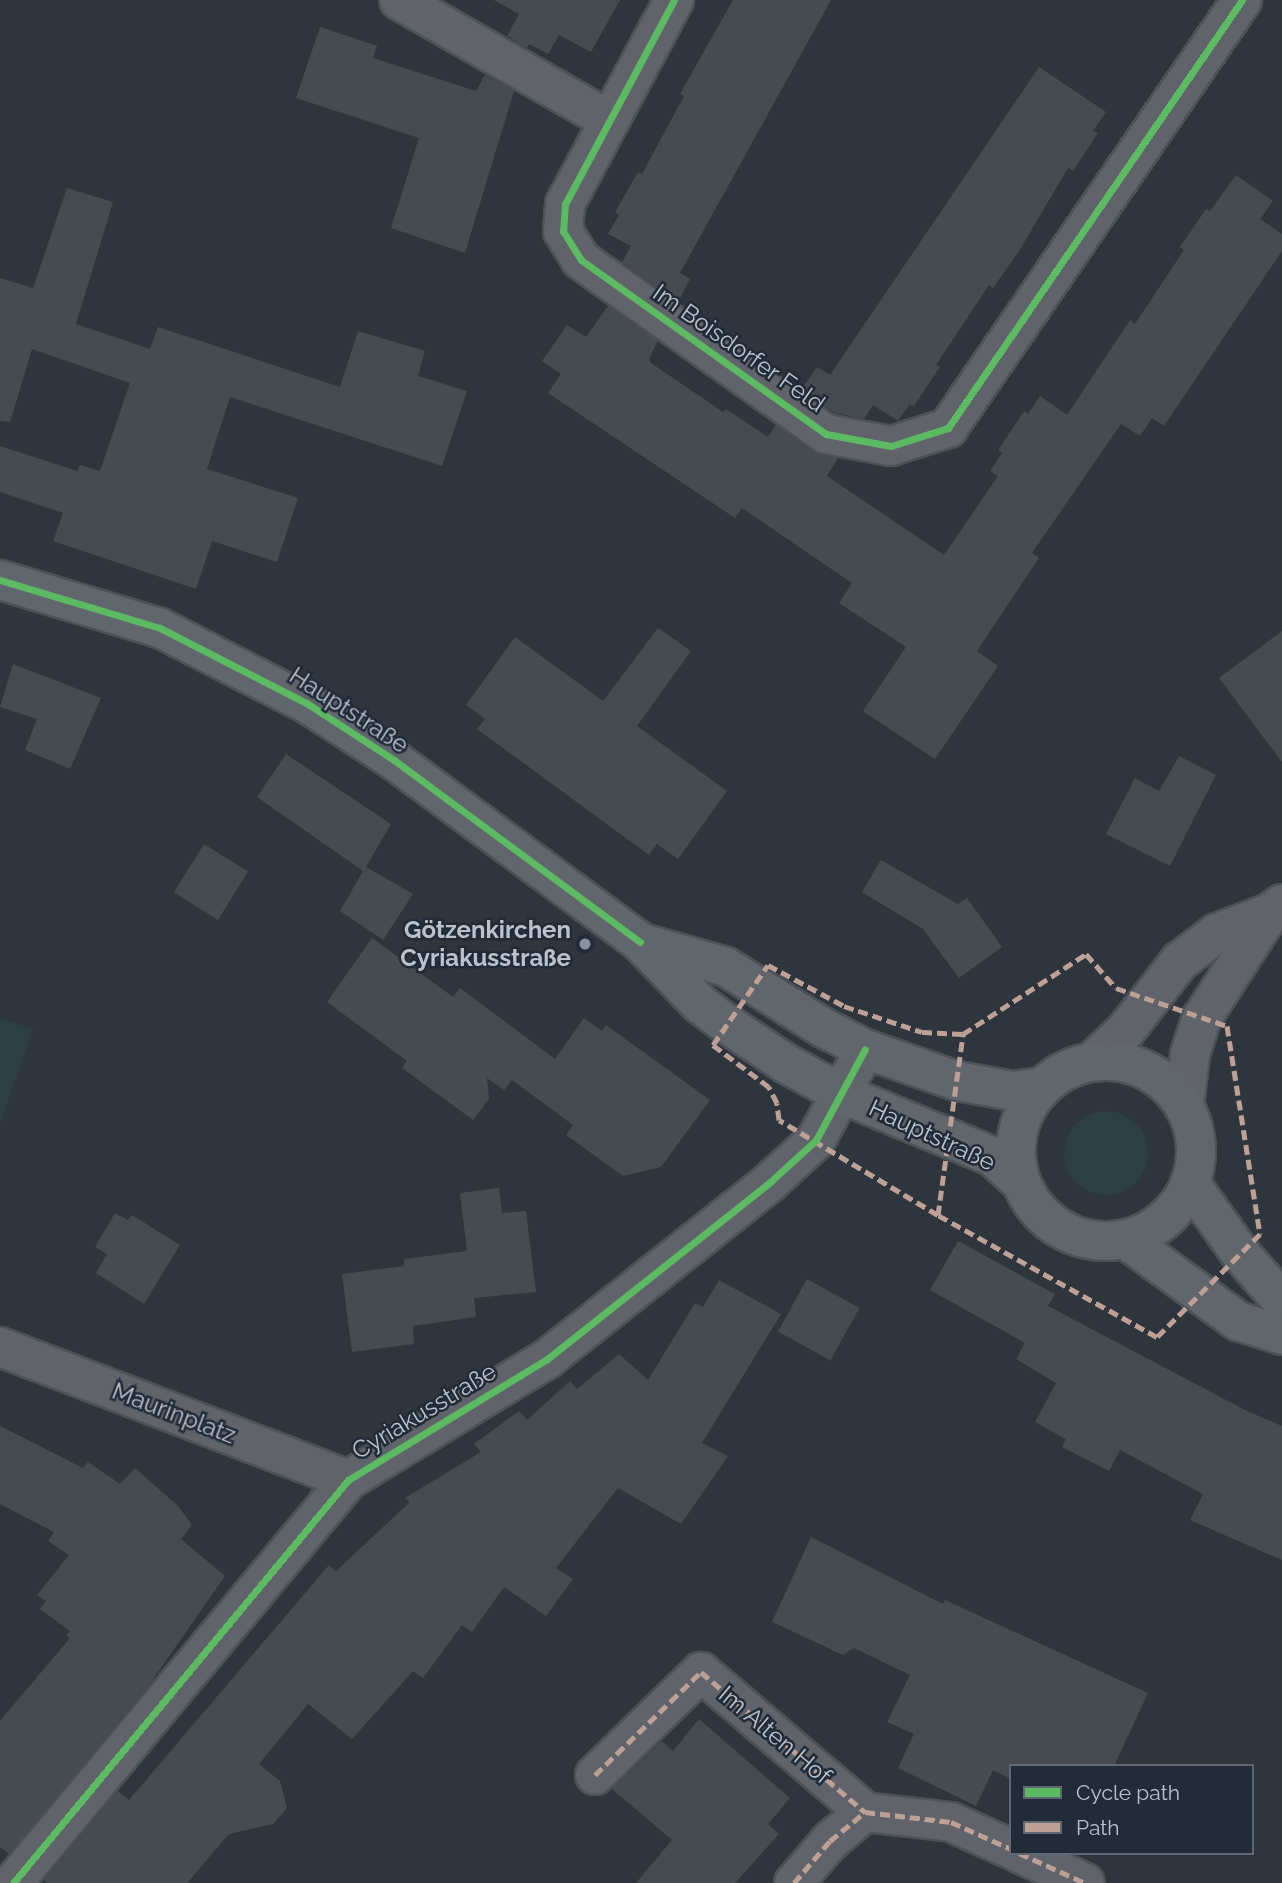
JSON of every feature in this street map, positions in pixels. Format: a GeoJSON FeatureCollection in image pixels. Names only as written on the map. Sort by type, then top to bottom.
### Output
{"type":"FeatureCollection","features":[{"type":"Feature","properties":{"kind":"main road","name":"Hauptstraße"},"geometry":{"type":"LineString","coordinates":[[0,580],[160,628],[299,699],[394,760],[640,942],[700,1004],[727,1024],[785,1063],[842,1094],[992,1156],[1021,1182],[1042,1214],[1074,1236],[1099,1241],[1125,1239],[1158,1224],[1182,1199],[1190,1183],[1196,1157],[1194,1131],[1184,1106],[1161,1079],[1145,1069],[1129,1063],[1093,1061],[1074,1066],[1041,1087],[1031,1100],[1017,1131],[1016,1157],[1021,1182]]}},
{"type":"Feature","properties":{"kind":"main road","name":"Hauptstraße"},"geometry":{"type":"LineString","coordinates":[[640,942],[726,967],[822,1027],[865,1049],[957,1081],[1013,1091],[1041,1087]]}},
{"type":"Feature","properties":{"kind":"main road"},"geometry":{"type":"LineString","coordinates":[[1190,1183],[1240,1253],[1282,1301]]}},
{"type":"Feature","properties":{"kind":"main road"},"geometry":{"type":"LineString","coordinates":[[1125,1239],[1238,1321],[1282,1335]]}},
{"type":"Feature","properties":{"kind":"street"},"geometry":{"type":"LineString","coordinates":[[399,0],[610,121]]}},
{"type":"Feature","properties":{"kind":"street","name":"Im Boisdorfer Feld"},"geometry":{"type":"LineString","coordinates":[[674,0],[565,204],[563,231],[581,260],[826,434],[891,446],[948,428],[1242,0]]}},
{"type":"Feature","properties":{"kind":"street"},"geometry":{"type":"LineString","coordinates":[[1093,1061],[1126,1030],[1181,961],[1217,933],[1276,908]]}},
{"type":"Feature","properties":{"kind":"street"},"geometry":{"type":"LineString","coordinates":[[1184,1106],[1190,1054],[1202,1018],[1276,908]]}},
{"type":"Feature","properties":{"kind":"street","name":"Cyriakusstraße"},"geometry":{"type":"LineString","coordinates":[[13,1883],[348,1480],[547,1359],[770,1182],[816,1140],[865,1049]]}},
{"type":"Feature","properties":{"kind":"street","name":"Maurinplatz"},"geometry":{"type":"LineString","coordinates":[[0,1347],[348,1480]]}},
{"type":"Feature","properties":{"kind":"street","name":"Im Alten Hof"},"geometry":{"type":"LineString","coordinates":[[595,1775],[701,1672],[865,1812]]}},
{"type":"Feature","properties":{"kind":"street"},"geometry":{"type":"LineString","coordinates":[[794,1883],[830,1841],[865,1812],[951,1822],[1009,1848]]}},
{"type":"Feature","properties":{"kind":"street"},"geometry":{"type":"LineString","coordinates":[[1023,1855],[1085,1883]]}},
{"type":"Feature","properties":{"kind":"green space"},"geometry":{"type":"Polygon","coordinates":[[[0,1018],[33,1029],[0,1125],[0,1018]]]}},
{"type":"Feature","properties":{"kind":"green space"},"geometry":{"type":"Polygon","coordinates":[[[1106,1111],[1122,1114],[1136,1123],[1145,1137],[1148,1153],[1145,1169],[1136,1183],[1122,1192],[1106,1195],[1090,1192],[1076,1183],[1067,1169],[1064,1153],[1067,1137],[1076,1123],[1090,1114],[1106,1111]]]}},
{"type":"Feature","properties":{"kind":"building"},"geometry":{"type":"Polygon","coordinates":[[[494,0],[620,0],[591,52],[559,35],[548,54],[529,44],[527,48],[507,36],[519,14],[494,0]]]}},
{"type":"Feature","properties":{"kind":"building"},"geometry":{"type":"Polygon","coordinates":[[[733,0],[831,0],[680,273],[690,279],[678,302],[622,262],[631,246],[608,234],[619,215],[615,212],[638,172],[642,174],[684,96],[680,94],[733,0]]]}},
{"type":"Feature","properties":{"kind":"building"},"geometry":{"type":"Polygon","coordinates":[[[320,27],[377,46],[373,58],[476,91],[485,75],[514,91],[465,253],[391,228],[419,138],[296,98],[320,27]]]}},
{"type":"Feature","properties":{"kind":"building"},"geometry":{"type":"Polygon","coordinates":[[[1039,67],[1106,112],[1093,131],[1098,133],[1073,171],[1068,168],[1019,251],[993,288],[989,285],[936,365],[940,367],[914,406],[910,404],[898,421],[873,405],[864,419],[835,413],[801,390],[817,367],[830,375],[1039,67]]]}},
{"type":"Feature","properties":{"kind":"building"},"geometry":{"type":"Polygon","coordinates":[[[1236,175],[1273,201],[1260,219],[1282,234],[1282,251],[1164,426],[1152,418],[1140,436],[1121,424],[1032,553],[1039,558],[977,651],[998,666],[935,759],[863,711],[906,647],[839,603],[852,583],[742,508],[735,518],[548,393],[561,374],[542,361],[567,325],[586,337],[608,306],[658,341],[649,358],[651,363],[723,412],[726,409],[768,437],[776,425],[814,452],[838,458],[827,476],[944,555],[998,476],[990,471],[1002,453],[998,450],[1024,411],[1028,414],[1040,396],[1067,415],[1130,320],[1135,324],[1184,250],[1180,247],[1206,209],[1210,211],[1236,175]]]}},
{"type":"Feature","properties":{"kind":"building"},"geometry":{"type":"Polygon","coordinates":[[[67,188],[113,202],[76,324],[150,349],[158,327],[340,387],[358,331],[425,351],[418,376],[467,391],[442,466],[230,397],[207,469],[298,498],[277,562],[212,541],[196,589],[53,541],[63,513],[0,492],[0,446],[77,471],[80,465],[100,471],[130,383],[32,349],[10,422],[0,421],[0,278],[33,288],[67,188]]]}},
{"type":"Feature","properties":{"kind":"building"},"geometry":{"type":"Polygon","coordinates":[[[658,628],[691,651],[637,726],[727,791],[678,859],[657,844],[649,855],[477,729],[485,719],[466,705],[515,637],[603,701],[658,628]]]}},
{"type":"Feature","properties":{"kind":"building"},"geometry":{"type":"Polygon","coordinates":[[[1282,631],[1282,762],[1219,678],[1282,631]]]}},
{"type":"Feature","properties":{"kind":"building"},"geometry":{"type":"Polygon","coordinates":[[[13,664],[101,698],[70,769],[25,750],[37,719],[0,707],[13,664]]]}},
{"type":"Feature","properties":{"kind":"building"},"geometry":{"type":"Polygon","coordinates":[[[286,754],[391,824],[366,867],[413,894],[383,940],[340,911],[363,871],[257,797],[286,754]]]}},
{"type":"Feature","properties":{"kind":"building"},"geometry":{"type":"Polygon","coordinates":[[[1179,756],[1216,775],[1170,866],[1106,834],[1135,778],[1159,791],[1179,756]]]}},
{"type":"Feature","properties":{"kind":"building"},"geometry":{"type":"Polygon","coordinates":[[[204,844],[248,872],[218,920],[174,892],[204,844]]]}},
{"type":"Feature","properties":{"kind":"building"},"geometry":{"type":"Polygon","coordinates":[[[881,860],[958,904],[967,898],[1002,947],[959,978],[923,929],[862,892],[881,860]]]}},
{"type":"Feature","properties":{"kind":"building"},"geometry":{"type":"Polygon","coordinates":[[[372,938],[453,997],[460,988],[555,1059],[584,1018],[602,1031],[606,1025],[710,1100],[661,1167],[623,1176],[566,1135],[573,1125],[512,1080],[504,1090],[487,1078],[489,1099],[473,1120],[402,1068],[407,1061],[327,1002],[372,938]]]}},
{"type":"Feature","properties":{"kind":"building"},"geometry":{"type":"Polygon","coordinates":[[[499,1188],[502,1213],[526,1211],[536,1292],[474,1298],[476,1317],[413,1326],[414,1344],[352,1352],[342,1274],[404,1266],[404,1259],[467,1251],[460,1193],[499,1188]]]}},
{"type":"Feature","properties":{"kind":"building"},"geometry":{"type":"Polygon","coordinates":[[[115,1213],[128,1220],[132,1215],[180,1245],[144,1304],[96,1273],[107,1254],[95,1247],[115,1213]]]}},
{"type":"Feature","properties":{"kind":"building"},"geometry":{"type":"Polygon","coordinates":[[[958,1241],[1055,1294],[1048,1306],[1247,1411],[1282,1426],[1282,1560],[1190,1520],[1203,1494],[1120,1450],[1109,1471],[1062,1447],[1066,1439],[1035,1422],[1056,1383],[1016,1359],[1025,1343],[930,1290],[958,1241]]]}},
{"type":"Feature","properties":{"kind":"building"},"geometry":{"type":"Polygon","coordinates":[[[807,1279],[859,1308],[830,1361],[778,1331],[807,1279]]]}},
{"type":"Feature","properties":{"kind":"building"},"geometry":{"type":"Polygon","coordinates":[[[719,1280],[781,1314],[702,1443],[728,1456],[681,1524],[618,1488],[556,1568],[573,1579],[546,1616],[504,1587],[472,1632],[462,1625],[423,1678],[413,1671],[352,1739],[308,1704],[259,1764],[280,1781],[287,1808],[273,1824],[229,1834],[187,1883],[47,1883],[44,1880],[118,1791],[129,1800],[329,1565],[336,1571],[410,1502],[405,1498],[481,1452],[474,1444],[519,1411],[527,1420],[570,1381],[577,1389],[619,1354],[648,1380],[695,1303],[703,1307],[719,1280]]]}},
{"type":"Feature","properties":{"kind":"building"},"geometry":{"type":"Polygon","coordinates":[[[0,1426],[83,1468],[88,1462],[120,1484],[135,1468],[178,1506],[192,1525],[181,1539],[225,1576],[149,1685],[9,1854],[0,1847],[0,1721],[70,1638],[66,1635],[70,1631],[40,1609],[46,1601],[37,1595],[69,1555],[48,1541],[54,1532],[0,1504],[0,1426]]]}},
{"type":"Feature","properties":{"kind":"building"},"geometry":{"type":"Polygon","coordinates":[[[811,1537],[943,1604],[945,1600],[1148,1693],[1115,1764],[1009,1764],[1009,1778],[993,1770],[976,1806],[898,1768],[914,1734],[887,1722],[910,1675],[854,1648],[843,1655],[772,1622],[811,1537]]]}},
{"type":"Feature","properties":{"kind":"building"},"geometry":{"type":"Polygon","coordinates":[[[699,1719],[790,1798],[768,1824],[779,1834],[735,1883],[636,1883],[672,1840],[612,1789],[662,1741],[673,1751],[699,1719]]]}},
{"type":"Feature","properties":{"kind":"marked path"},"geometry":{"type":"LineString","coordinates":[[1086,954],[1116,988],[1227,1026],[1260,1234],[1157,1337],[938,1215],[779,1120],[777,1103],[769,1087],[713,1045],[768,965],[844,1006],[922,1032],[963,1034],[1086,954]]}},
{"type":"Feature","properties":{"kind":"marked path"},"geometry":{"type":"LineString","coordinates":[[938,1215],[963,1034]]}},
{"type":"Feature","properties":{"kind":"marked path"},"geometry":{"type":"LineString","coordinates":[[595,1775],[701,1672],[865,1812]]}},
{"type":"Feature","properties":{"kind":"marked path"},"geometry":{"type":"LineString","coordinates":[[794,1883],[830,1841],[865,1812],[951,1822],[1009,1848]]}},
{"type":"Feature","properties":{"kind":"marked path"},"geometry":{"type":"LineString","coordinates":[[1023,1855],[1085,1883]]}},
{"type":"Feature","properties":{"kind":"cycle path"},"geometry":{"type":"LineString","coordinates":[[674,0],[565,204],[563,231],[581,260],[826,434],[891,446],[948,428],[1242,0]]}},
{"type":"Feature","properties":{"kind":"cycle path"},"geometry":{"type":"LineString","coordinates":[[0,580],[160,628],[308,704],[394,760],[640,942]]}},
{"type":"Feature","properties":{"kind":"cycle path"},"geometry":{"type":"LineString","coordinates":[[13,1883],[348,1480],[547,1359],[770,1182],[816,1140],[865,1049]]}},
{"type":"Feature","properties":{"kind":"place","name":"Götzenkirchen Cyriakusstraße"},"geometry":{"type":"Point","coordinates":[585,944]}}]}
